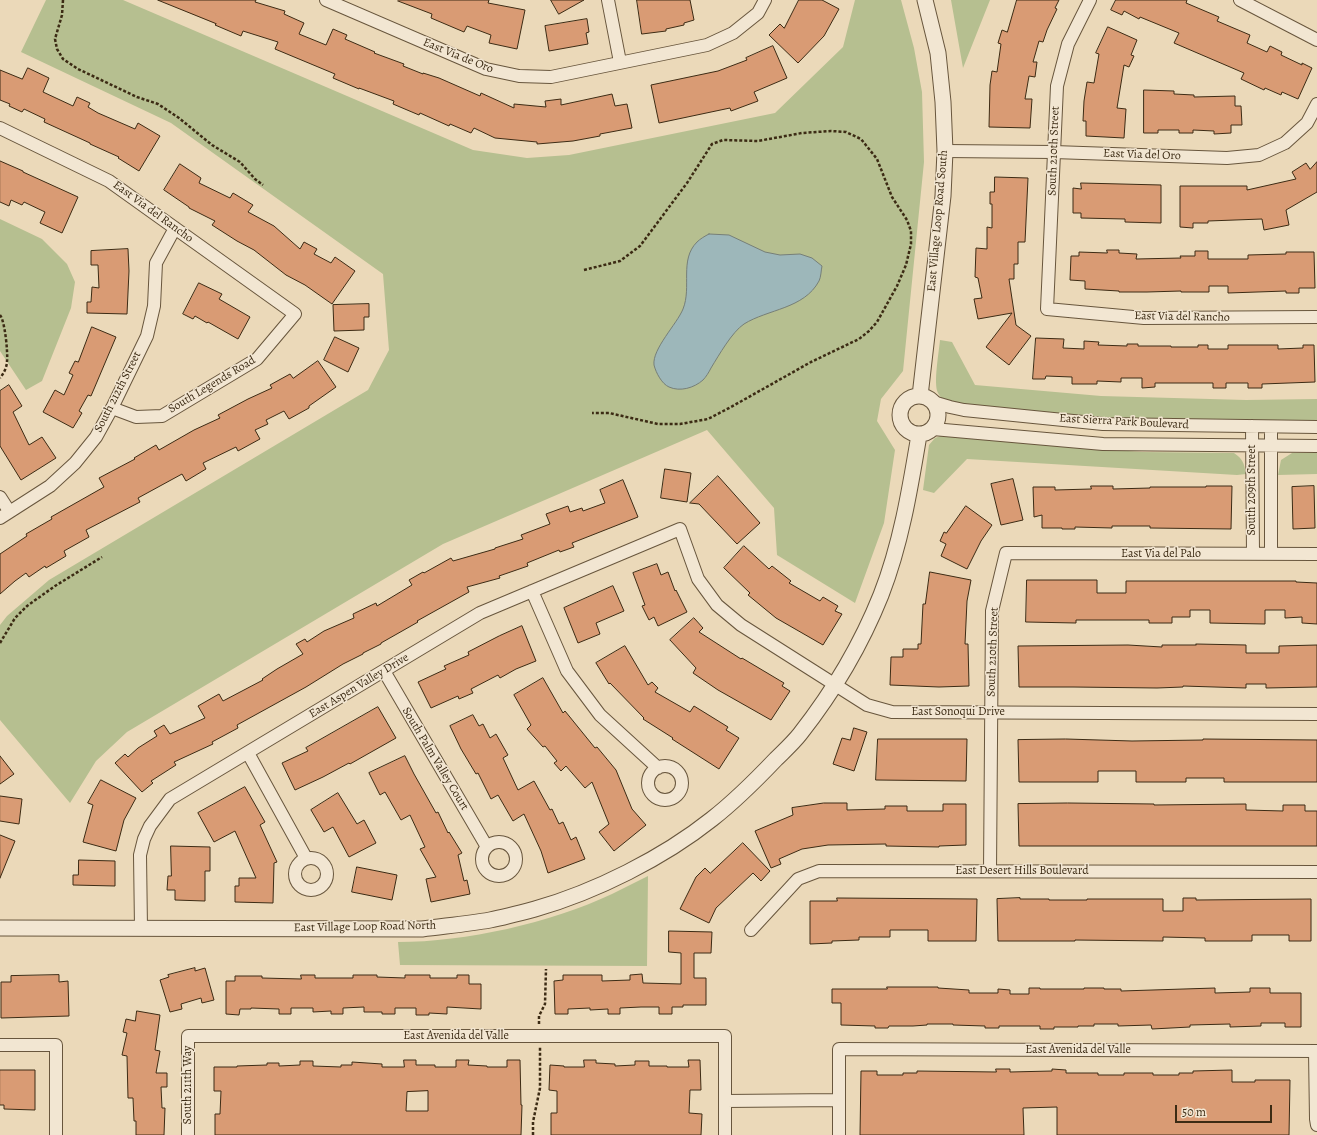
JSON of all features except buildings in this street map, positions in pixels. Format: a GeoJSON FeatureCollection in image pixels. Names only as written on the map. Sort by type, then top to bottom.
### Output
{"type":"FeatureCollection","features":[{"type":"Feature","properties":{"kind":"street","name":"East Via de Oro"},"geometry":{"type":"LineString","coordinates":[[326,0],[486,69],[519,76],[551,77],[707,45],[733,33],[758,13],[764,0]]}},
{"type":"Feature","properties":{"kind":"street"},"geometry":{"type":"LineString","coordinates":[[608,0],[620,62]]}},
{"type":"Feature","properties":{"kind":"street","name":"East Village Loop Road South"},"geometry":{"type":"LineString","coordinates":[[925,0],[938,53],[943,102],[945,151],[943,196],[927,399]]}},
{"type":"Feature","properties":{"kind":"street","name":"South 210th Street"},"geometry":{"type":"LineString","coordinates":[[1047,309],[1057,86],[1068,44],[1090,0]]}},
{"type":"Feature","properties":{"kind":"street"},"geometry":{"type":"LineString","coordinates":[[1240,0],[1317,40]]}},
{"type":"Feature","properties":{"kind":"street","name":"East Via del Oro"},"geometry":{"type":"LineString","coordinates":[[945,151],[1054,152],[1227,158],[1259,155],[1285,144],[1307,123],[1317,104]]}},
{"type":"Feature","properties":{"kind":"street","name":"East Via del Rancho"},"geometry":{"type":"LineString","coordinates":[[0,128],[109,181],[295,314]]}},
{"type":"Feature","properties":{"kind":"street","name":"South 212th Street"},"geometry":{"type":"LineString","coordinates":[[5,514],[50,486],[75,463],[96,437],[112,408],[147,336],[154,306],[156,263],[175,228]]}},
{"type":"Feature","properties":{"kind":"street","name":"East Via del Rancho"},"geometry":{"type":"LineString","coordinates":[[1047,309],[1144,318],[1317,317]]}},
{"type":"Feature","properties":{"kind":"street","name":"South Legends Road"},"geometry":{"type":"LineString","coordinates":[[112,408],[136,417],[162,416],[257,359],[295,314]]}},
{"type":"Feature","properties":{"kind":"street"},"geometry":{"type":"LineString","coordinates":[[909,399],[927,399],[937,407],[938,419],[926,432],[907,431],[903,426],[900,414],[904,403],[909,399]]}},
{"type":"Feature","properties":{"kind":"street","name":"East Sierra Park Boulevard"},"geometry":{"type":"LineString","coordinates":[[927,399],[964,410],[1103,424],[1317,427]]}},
{"type":"Feature","properties":{"kind":"street","name":"South 209th Street"},"geometry":{"type":"LineString","coordinates":[[1252,426],[1253,554]]}},
{"type":"Feature","properties":{"kind":"street","name":"South 209th Street"},"geometry":{"type":"LineString","coordinates":[[1271,554],[1272,427]]}},
{"type":"Feature","properties":{"kind":"street","name":"East Sierra Park Boulevard"},"geometry":{"type":"LineString","coordinates":[[926,432],[1103,444],[1317,446]]}},
{"type":"Feature","properties":{"kind":"street","name":"East Village Loop Road North"},"geometry":{"type":"LineString","coordinates":[[0,928],[422,929],[491,920],[536,908],[622,875],[669,848],[711,820],[754,783],[799,735],[835,685],[859,643],[881,594],[899,539],[911,484],[926,432]]}},
{"type":"Feature","properties":{"kind":"street"},"geometry":{"type":"LineString","coordinates":[[0,497],[5,514]]}},
{"type":"Feature","properties":{"kind":"street","name":"East Sonoqui Drive"},"geometry":{"type":"LineString","coordinates":[[680,528],[698,579],[717,606],[741,625],[867,705],[892,712],[1317,714]]}},
{"type":"Feature","properties":{"kind":"street","name":"East Aspen Valley Drive"},"geometry":{"type":"LineString","coordinates":[[141,928],[140,855],[144,839],[150,826],[170,799],[480,613],[680,528]]}},
{"type":"Feature","properties":{"kind":"street","name":"South 210th Street"},"geometry":{"type":"LineString","coordinates":[[990,871],[992,611],[1006,553]]}},
{"type":"Feature","properties":{"kind":"street","name":"East Via del Palo"},"geometry":{"type":"LineString","coordinates":[[1006,553],[1317,554]]}},
{"type":"Feature","properties":{"kind":"street"},"geometry":{"type":"LineString","coordinates":[[532,591],[567,671],[600,715],[658,768]]}},
{"type":"Feature","properties":{"kind":"street","name":"South Palm Valley Court"},"geometry":{"type":"LineString","coordinates":[[384,671],[487,847]]}},
{"type":"Feature","properties":{"kind":"street"},"geometry":{"type":"LineString","coordinates":[[248,753],[306,858]]}},
{"type":"Feature","properties":{"kind":"street","name":"East Desert Hills Boulevard"},"geometry":{"type":"LineString","coordinates":[[751,930],[798,879],[820,871],[1317,872]]}},
{"type":"Feature","properties":{"kind":"street","name":"East Avenida del Valle"},"geometry":{"type":"LineString","coordinates":[[188,1036],[724,1036],[725,1101]]}},
{"type":"Feature","properties":{"kind":"street","name":"South 211th Way"},"geometry":{"type":"LineString","coordinates":[[188,1036],[188,1135]]}},
{"type":"Feature","properties":{"kind":"street"},"geometry":{"type":"LineString","coordinates":[[0,1045],[56,1045],[56,1135]]}},
{"type":"Feature","properties":{"kind":"street","name":"East Avenida del Valle"},"geometry":{"type":"LineString","coordinates":[[839,1100],[839,1050],[1316,1051]]}},
{"type":"Feature","properties":{"kind":"street"},"geometry":{"type":"LineString","coordinates":[[1316,1051],[1317,1125]]}},
{"type":"Feature","properties":{"kind":"street"},"geometry":{"type":"LineString","coordinates":[[725,1135],[725,1101],[839,1100],[839,1135]]}},
{"type":"Feature","properties":{"kind":"path"},"geometry":{"type":"LineString","coordinates":[[63,0],[62,15],[55,39],[57,49],[63,59],[78,69],[136,97],[158,104],[179,118],[212,145],[240,162],[255,179],[263,185]]}},
{"type":"Feature","properties":{"kind":"path"},"geometry":{"type":"LineString","coordinates":[[584,270],[620,261],[640,246],[686,183],[712,144],[723,140],[758,141],[802,133],[831,131],[846,132],[861,139],[877,159],[892,197],[907,220],[911,231],[911,244],[906,265],[897,286],[877,322],[859,339],[817,359],[731,407],[708,418],[680,424],[658,424],[609,413],[592,413]]}},
{"type":"Feature","properties":{"kind":"path"},"geometry":{"type":"LineString","coordinates":[[0,315],[2,316],[4,327],[7,360],[4,372],[0,378]]}},
{"type":"Feature","properties":{"kind":"path"},"geometry":{"type":"LineString","coordinates":[[0,643],[15,618],[27,606],[55,586],[102,557]]}},
{"type":"Feature","properties":{"kind":"path"},"geometry":{"type":"LineString","coordinates":[[533,1135],[533,1122],[540,1088],[539,1016],[546,1004],[546,969]]}},
{"type":"Feature","properties":{"kind":"green space"},"geometry":{"type":"Polygon","coordinates":[[[46,0],[123,0],[473,150],[527,158],[569,155],[775,113],[843,47],[855,0],[901,0],[914,48],[922,92],[924,162],[903,371],[881,399],[877,421],[895,450],[884,523],[855,603],[777,555],[774,508],[707,430],[443,544],[127,732],[96,761],[70,803],[0,720],[0,625],[7,616],[49,580],[368,390],[389,350],[383,274],[171,123],[21,52],[46,0]]]}},
{"type":"Feature","properties":{"kind":"green space"},"geometry":{"type":"Polygon","coordinates":[[[951,0],[990,0],[963,68],[951,0]]]}},
{"type":"Feature","properties":{"kind":"green space"},"geometry":{"type":"Polygon","coordinates":[[[0,219],[42,239],[67,264],[75,282],[71,308],[42,381],[26,390],[0,351],[0,219]]]}},
{"type":"Feature","properties":{"kind":"green space"},"geometry":{"type":"Polygon","coordinates":[[[940,340],[952,342],[975,385],[1101,396],[1246,400],[1317,399],[1317,420],[1176,420],[1088,417],[950,403],[945,401],[938,393],[936,383],[940,340]]]}},
{"type":"Feature","properties":{"kind":"green space"},"geometry":{"type":"Polygon","coordinates":[[[943,435],[1033,444],[1142,452],[1234,453],[1243,462],[1246,474],[1237,475],[967,459],[934,493],[923,490],[929,445],[935,438],[943,435]]]}},
{"type":"Feature","properties":{"kind":"green space"},"geometry":{"type":"Polygon","coordinates":[[[1292,453],[1317,453],[1317,474],[1278,475],[1281,460],[1292,453]]]}},
{"type":"Feature","properties":{"kind":"green space"},"geometry":{"type":"Polygon","coordinates":[[[648,876],[647,966],[400,965],[398,942],[451,939],[507,929],[535,922],[588,904],[648,876]]]}},
{"type":"Feature","properties":{"kind":"water"},"geometry":{"type":"Polygon","coordinates":[[[709,234],[729,235],[765,252],[780,255],[800,254],[812,258],[822,266],[820,278],[812,290],[795,303],[753,319],[739,328],[726,344],[706,376],[699,383],[682,389],[673,388],[666,386],[660,378],[654,365],[654,359],[661,344],[683,309],[686,292],[688,257],[698,241],[709,234]]]}}]}
